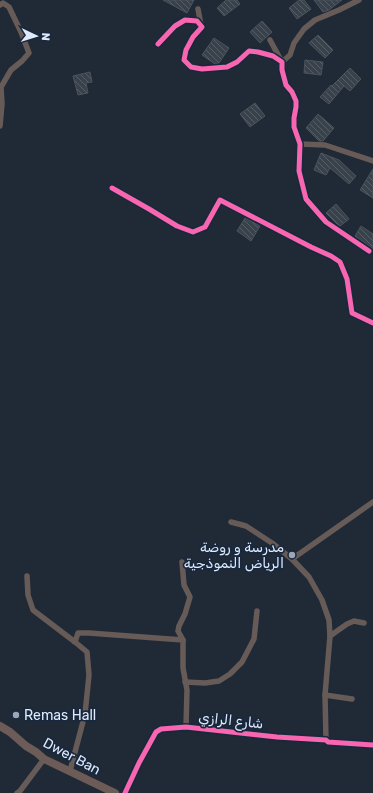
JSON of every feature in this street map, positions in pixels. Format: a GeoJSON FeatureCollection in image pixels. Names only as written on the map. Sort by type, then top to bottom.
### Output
{"type":"FeatureCollection","features":[{"type":"Feature","properties":{"kind":"street"},"geometry":{"type":"LineString","coordinates":[[282,62],[290,55],[294,43],[304,28],[315,20],[359,0]]}},
{"type":"Feature","properties":{"kind":"street"},"geometry":{"type":"LineString","coordinates":[[0,126],[2,87],[11,70],[22,61],[28,53],[21,32],[9,7],[3,3]]}},
{"type":"Feature","properties":{"kind":"street"},"geometry":{"type":"LineString","coordinates":[[198,9],[202,27]]}},
{"type":"Feature","properties":{"kind":"street"},"geometry":{"type":"LineString","coordinates":[[158,44],[175,26],[185,20],[197,21],[202,27]]}},
{"type":"Feature","properties":{"kind":"street"},"geometry":{"type":"LineString","coordinates":[[202,27],[193,37],[186,50],[184,60],[191,66],[202,69],[227,67],[237,62],[249,51],[273,56],[282,62]]}},
{"type":"Feature","properties":{"kind":"street"},"geometry":{"type":"LineString","coordinates":[[270,40],[282,62],[286,85],[296,100],[294,127],[300,144],[299,171],[306,199],[326,222],[369,251]]}},
{"type":"Feature","properties":{"kind":"street"},"geometry":{"type":"LineString","coordinates":[[300,144],[325,145],[373,161]]}},
{"type":"Feature","properties":{"kind":"street"},"geometry":{"type":"LineString","coordinates":[[112,188],[149,208],[177,226],[194,232],[205,227],[220,200],[331,256],[340,262],[347,279],[352,313],[373,323]]}},
{"type":"Feature","properties":{"kind":"street"},"geometry":{"type":"LineString","coordinates":[[292,558],[373,502]]}},
{"type":"Feature","properties":{"kind":"street"},"geometry":{"type":"LineString","coordinates":[[231,522],[246,526],[292,558],[309,577],[322,600],[329,620],[330,636],[326,696],[326,740]]}},
{"type":"Feature","properties":{"kind":"street"},"geometry":{"type":"LineString","coordinates":[[182,562],[184,585],[190,597],[178,631],[183,640],[182,668],[187,690],[186,727]]}},
{"type":"Feature","properties":{"kind":"street"},"geometry":{"type":"LineString","coordinates":[[27,576],[28,596],[33,610],[87,652],[89,675],[85,714],[70,772]]}},
{"type":"Feature","properties":{"kind":"street"},"geometry":{"type":"LineString","coordinates":[[185,682],[205,683],[219,681],[230,674],[242,662],[254,639],[257,611]]}},
{"type":"Feature","properties":{"kind":"street"},"geometry":{"type":"LineString","coordinates":[[330,636],[354,621],[364,623]]}},
{"type":"Feature","properties":{"kind":"street"},"geometry":{"type":"LineString","coordinates":[[74,642],[78,633],[183,640]]}},
{"type":"Feature","properties":{"kind":"street"},"geometry":{"type":"LineString","coordinates":[[326,696],[352,699]]}},
{"type":"Feature","properties":{"kind":"street","name":"Dwer Ban"},"geometry":{"type":"LineString","coordinates":[[0,726],[10,732],[44,759],[115,793]]}},
{"type":"Feature","properties":{"kind":"street","name":"شارع الرازي"},"geometry":{"type":"LineString","coordinates":[[125,793],[156,732],[162,729],[186,727],[277,737],[326,740],[328,742],[373,745]]}},
{"type":"Feature","properties":{"kind":"street"},"geometry":{"type":"LineString","coordinates":[[18,793],[44,759]]}},
{"type":"Feature","properties":{"kind":"building"},"geometry":{"type":"Polygon","coordinates":[[[163,0],[194,0],[187,13],[163,0]]]}},
{"type":"Feature","properties":{"kind":"building"},"geometry":{"type":"Polygon","coordinates":[[[226,0],[237,0],[240,4],[224,16],[217,8],[226,0]]]}},
{"type":"Feature","properties":{"kind":"building"},"geometry":{"type":"Polygon","coordinates":[[[299,0],[304,0],[311,9],[297,19],[289,8],[299,0]]]}},
{"type":"Feature","properties":{"kind":"building"},"geometry":{"type":"Polygon","coordinates":[[[314,0],[342,0],[329,10],[323,12],[314,0]]]}},
{"type":"Feature","properties":{"kind":"building"},"geometry":{"type":"Polygon","coordinates":[[[262,21],[272,32],[260,43],[250,32],[262,21]]]}},
{"type":"Feature","properties":{"kind":"building"},"geometry":{"type":"Polygon","coordinates":[[[318,35],[333,50],[325,58],[309,43],[318,35]]]}},
{"type":"Feature","properties":{"kind":"building"},"geometry":{"type":"Polygon","coordinates":[[[214,38],[229,48],[219,63],[215,64],[202,55],[214,38]]]}},
{"type":"Feature","properties":{"kind":"building"},"geometry":{"type":"Polygon","coordinates":[[[305,60],[323,62],[321,75],[304,73],[305,60]]]}},
{"type":"Feature","properties":{"kind":"building"},"geometry":{"type":"Polygon","coordinates":[[[350,68],[361,79],[350,91],[344,86],[329,104],[320,97],[331,85],[332,86],[350,68]]]}},
{"type":"Feature","properties":{"kind":"building"},"geometry":{"type":"Polygon","coordinates":[[[90,72],[92,82],[86,83],[88,93],[78,95],[73,76],[90,72]]]}},
{"type":"Feature","properties":{"kind":"building"},"geometry":{"type":"Polygon","coordinates":[[[255,103],[265,116],[250,127],[240,114],[255,103]]]}},
{"type":"Feature","properties":{"kind":"building"},"geometry":{"type":"Polygon","coordinates":[[[318,114],[334,128],[323,141],[319,141],[306,128],[318,114]]]}},
{"type":"Feature","properties":{"kind":"building"},"geometry":{"type":"Polygon","coordinates":[[[321,153],[339,160],[356,176],[349,184],[330,168],[326,175],[314,170],[321,153]]]}},
{"type":"Feature","properties":{"kind":"building"},"geometry":{"type":"Polygon","coordinates":[[[373,169],[373,198],[360,190],[373,169]]]}},
{"type":"Feature","properties":{"kind":"building"},"geometry":{"type":"Polygon","coordinates":[[[336,204],[349,219],[340,226],[326,213],[336,204]]]}},
{"type":"Feature","properties":{"kind":"building"},"geometry":{"type":"Polygon","coordinates":[[[245,218],[260,226],[251,241],[237,231],[245,218]]]}},
{"type":"Feature","properties":{"kind":"building"},"geometry":{"type":"Polygon","coordinates":[[[361,226],[373,234],[373,250],[355,236],[361,226]]]}},
{"type":"Feature","properties":{"kind":"cycle path"},"geometry":{"type":"LineString","coordinates":[[158,44],[175,26],[185,20],[197,21],[202,27],[193,37],[186,50],[184,60],[191,67],[202,69],[227,67],[237,62],[249,51],[273,56],[282,62],[282,70],[286,85],[292,92],[296,101],[294,127],[300,144],[299,171],[306,199],[326,222],[369,251]]}},
{"type":"Feature","properties":{"kind":"cycle path"},"geometry":{"type":"LineString","coordinates":[[112,188],[177,226],[193,232],[205,227],[220,200],[331,256],[340,262],[347,279],[352,313],[373,323]]}},
{"type":"Feature","properties":{"kind":"cycle path"},"geometry":{"type":"LineString","coordinates":[[125,793],[156,732],[161,729],[186,727],[277,737],[326,740],[328,742],[373,745]]}},
{"type":"Feature","properties":{"kind":"place","name":"مدرسة و روضة الرياض النموذجية"},"geometry":{"type":"Point","coordinates":[292,555]}},
{"type":"Feature","properties":{"kind":"place","name":"Remas Hall"},"geometry":{"type":"Point","coordinates":[16,715]}}]}
